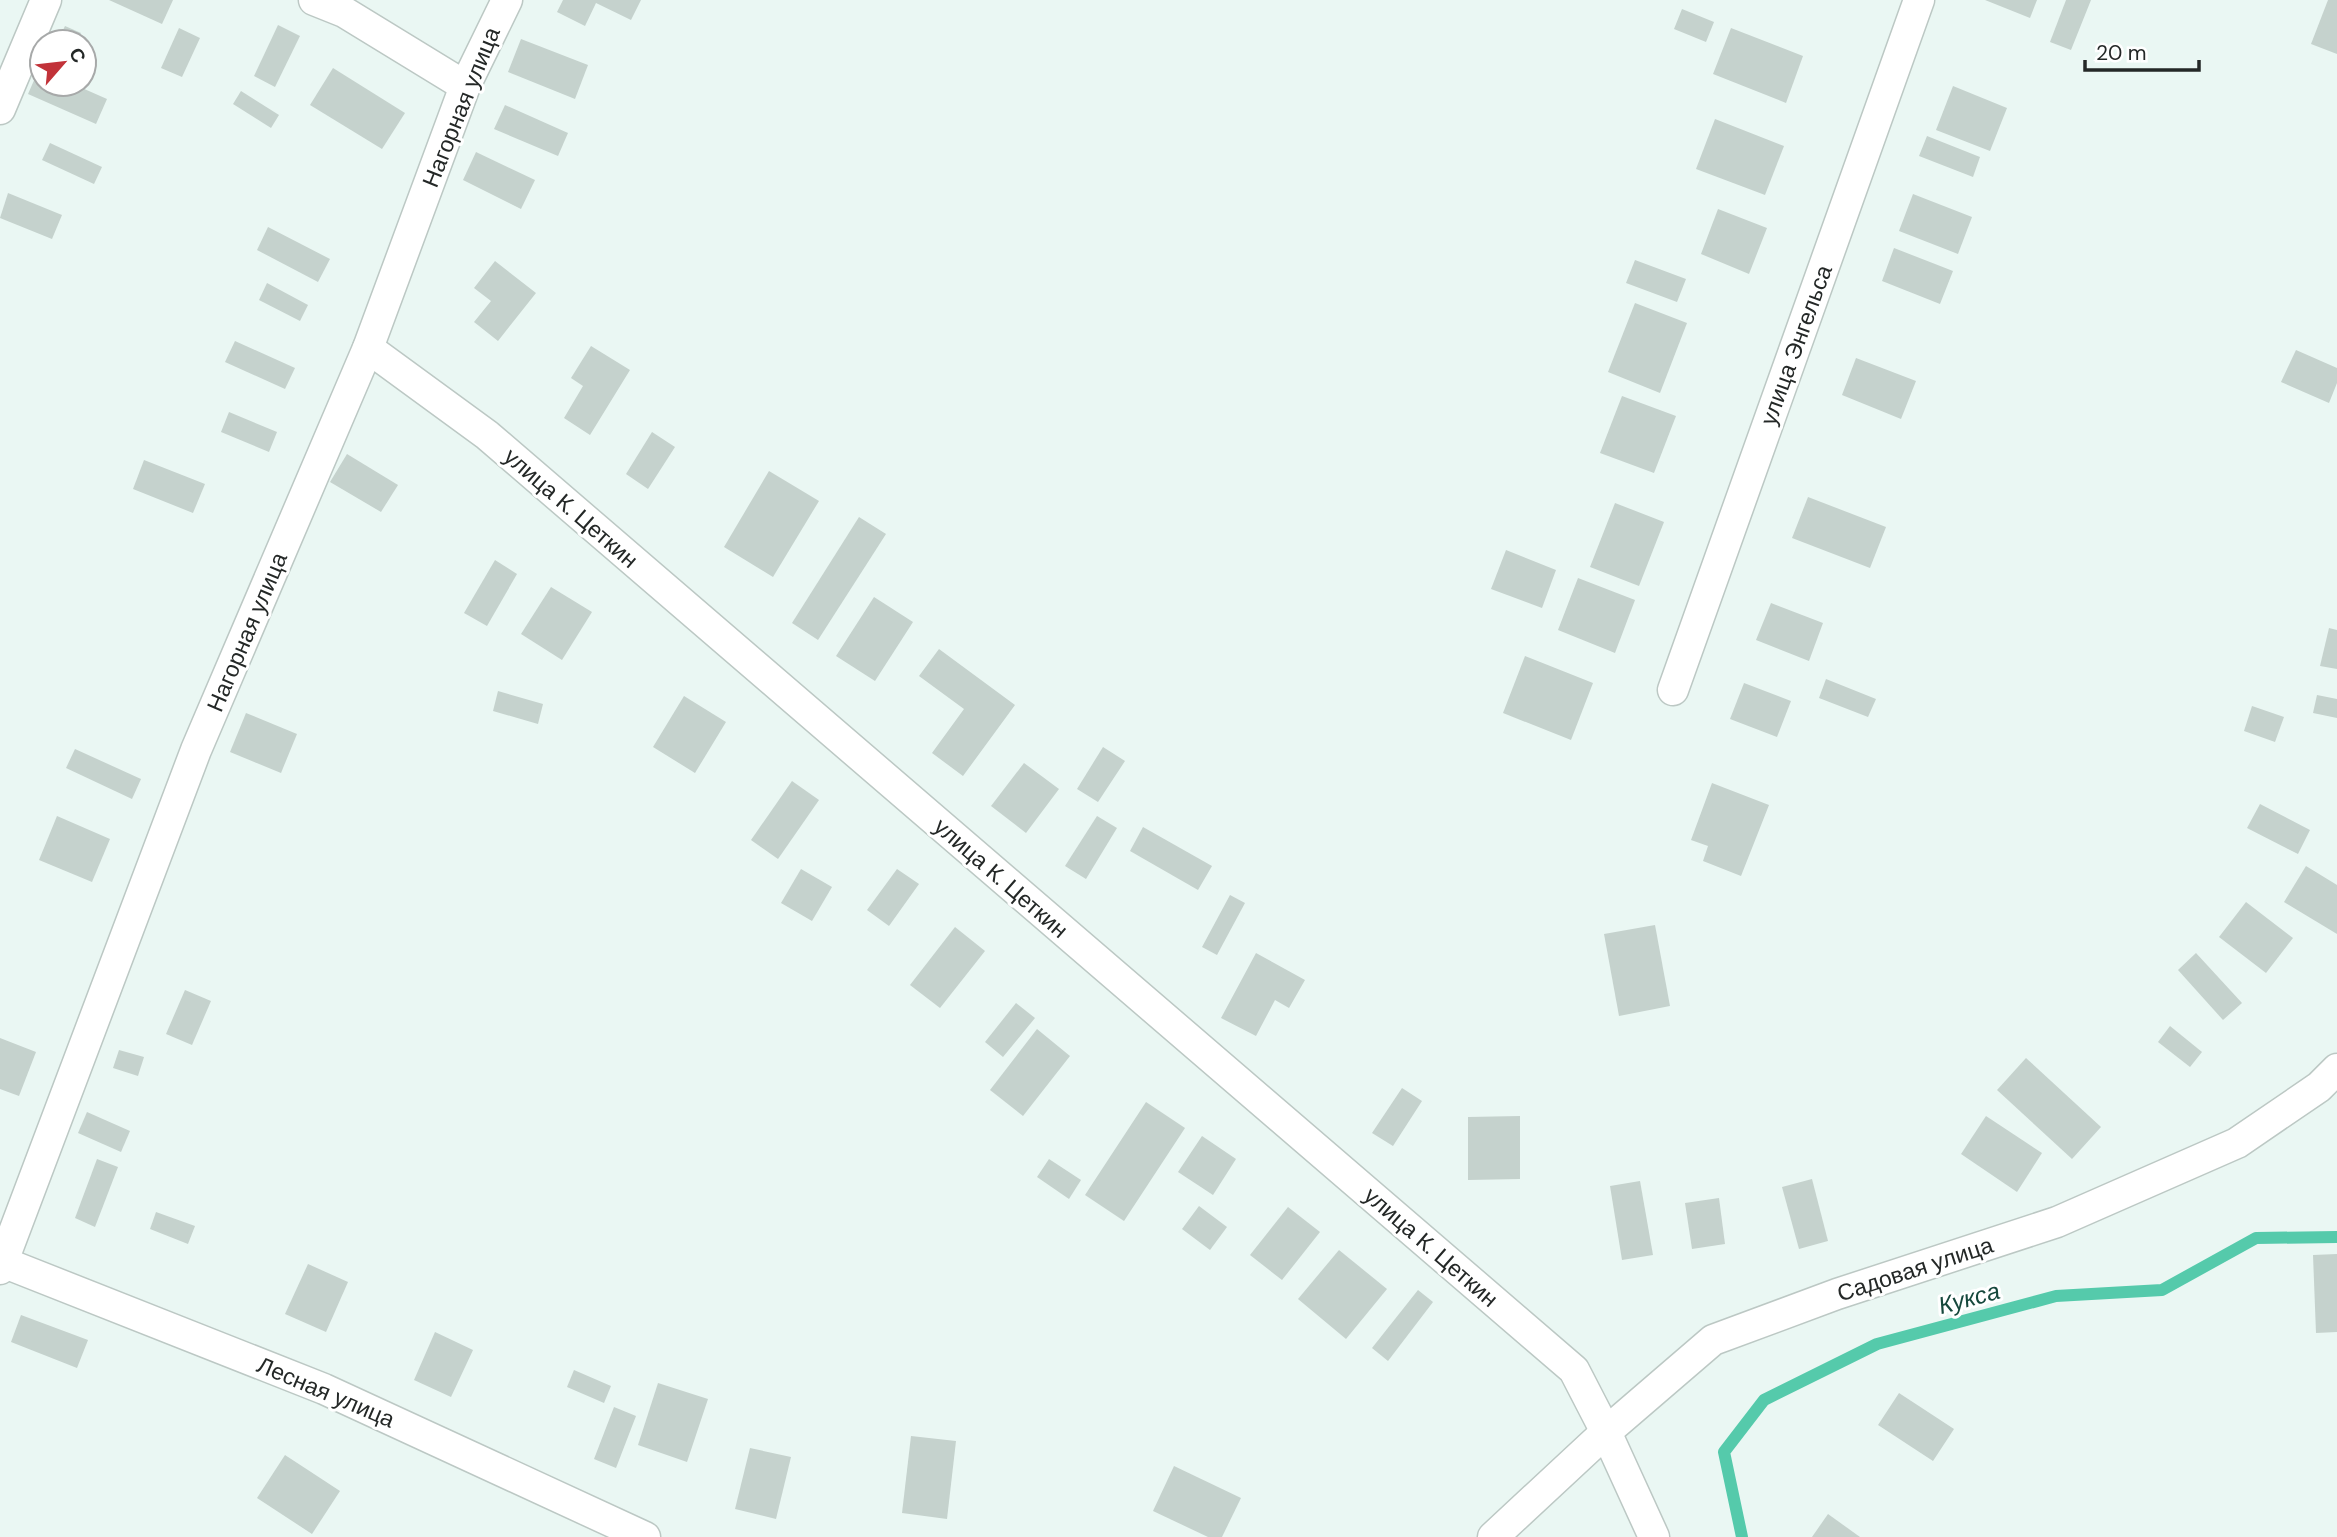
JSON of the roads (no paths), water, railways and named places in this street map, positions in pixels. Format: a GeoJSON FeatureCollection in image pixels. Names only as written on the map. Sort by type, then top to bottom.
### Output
{"type":"FeatureCollection","features":[{"type":"Feature","properties":{"kind":"street"},"geometry":{"type":"LineString","coordinates":[[0,109],[46,0]]}},
{"type":"Feature","properties":{"kind":"street"},"geometry":{"type":"LineString","coordinates":[[314,0],[344,12],[465,86]]}},
{"type":"Feature","properties":{"kind":"street","name":"Нагорная улица"},"geometry":{"type":"LineString","coordinates":[[1,1264],[196,750],[368,348],[465,86],[506,0]]}},
{"type":"Feature","properties":{"kind":"street","name":"улица Энгельса"},"geometry":{"type":"LineString","coordinates":[[1673,690],[1919,0]]}},
{"type":"Feature","properties":{"kind":"street","name":"улица К. Цеткин"},"geometry":{"type":"LineString","coordinates":[[368,348],[487,435],[1574,1370],[1606,1432]]}},
{"type":"Feature","properties":{"kind":"street","name":"Садовая улица"},"geometry":{"type":"LineString","coordinates":[[1606,1432],[1713,1340],[1837,1294],[2057,1222],[2237,1143],[2319,1087],[2337,1069]]}},
{"type":"Feature","properties":{"kind":"street","name":"Лесная улица"},"geometry":{"type":"LineString","coordinates":[[1,1264],[324,1389],[645,1537]]}},
{"type":"Feature","properties":{"kind":"street"},"geometry":{"type":"LineString","coordinates":[[1493,1537],[1606,1432],[1654,1537]]}},
{"type":"Feature","properties":{"kind":"waterway","name":"Кукса"},"geometry":{"type":"LineString","coordinates":[[1742,1537],[1724,1452],[1764,1400],[1877,1344],[2056,1296],[2162,1290],[2256,1238],[2337,1237]]}}]}
